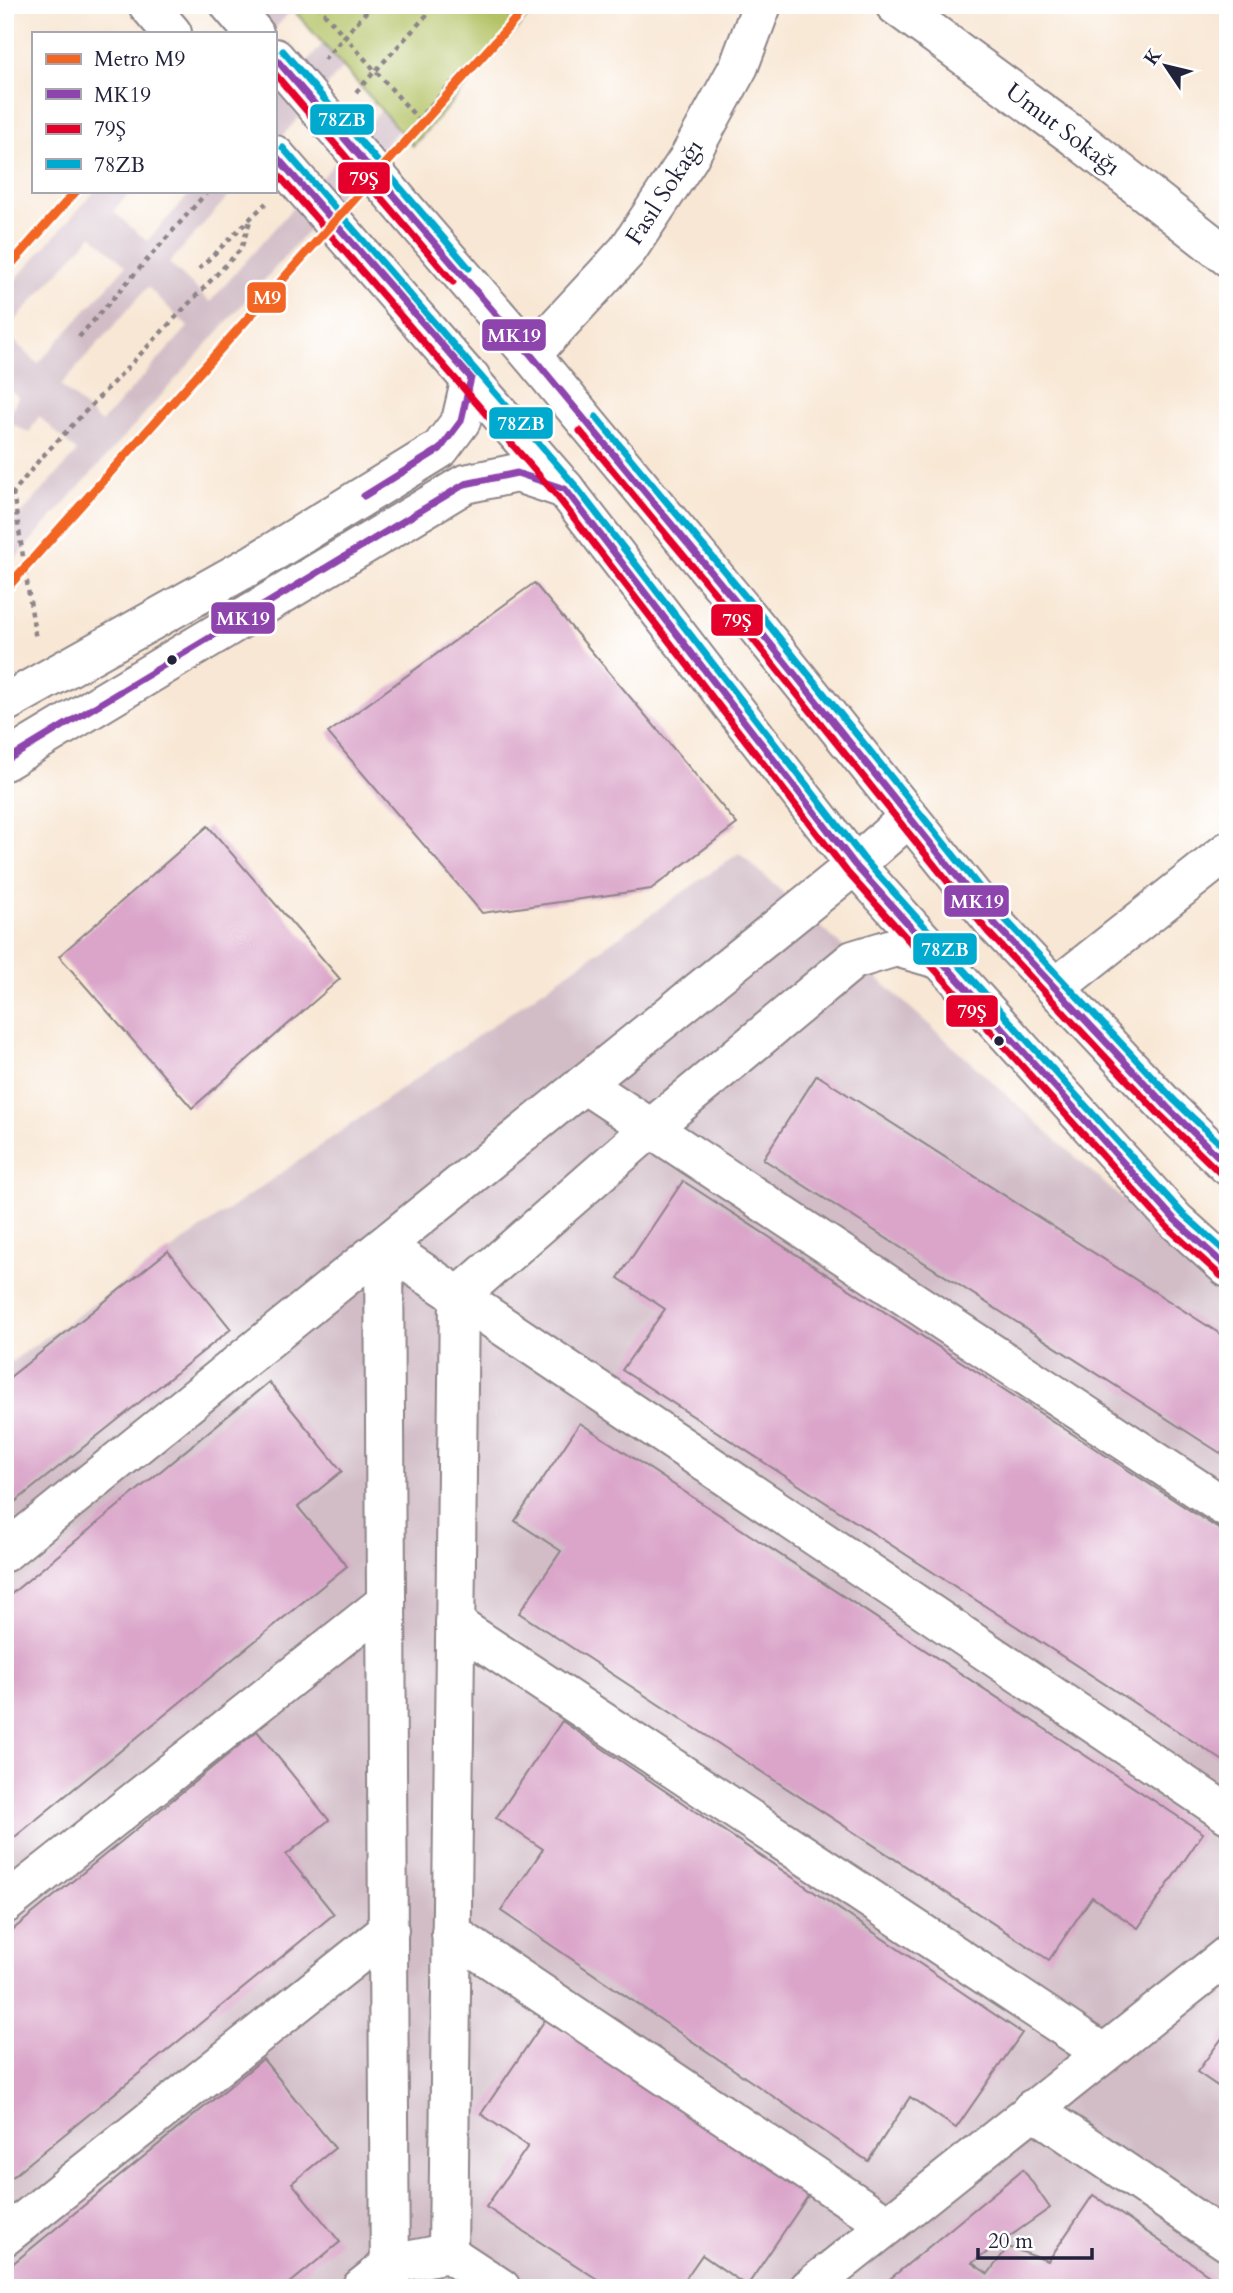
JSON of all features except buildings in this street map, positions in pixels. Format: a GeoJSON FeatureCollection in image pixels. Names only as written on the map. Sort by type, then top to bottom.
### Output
{"type":"FeatureCollection","features":[{"type":"Feature","properties":{"kind":"main road"},"geometry":{"type":"LineString","coordinates":[[148,5],[171,32]]}},
{"type":"Feature","properties":{"kind":"main road"},"geometry":{"type":"LineString","coordinates":[[230,5],[253,32]]}},
{"type":"Feature","properties":{"kind":"main road","name":"Fasıl Sokağı"},"geometry":{"type":"LineString","coordinates":[[531,355],[626,251],[688,159],[739,66],[762,5]]}},
{"type":"Feature","properties":{"kind":"main road","name":"Umut Sokağı"},"geometry":{"type":"LineString","coordinates":[[895,5],[1074,137],[1228,257]]}},
{"type":"Feature","properties":{"kind":"main road"},"geometry":{"type":"LineString","coordinates":[[276,59],[531,355],[756,626],[996,925],[1167,1107],[1228,1166]]}},
{"type":"Feature","properties":{"kind":"main road"},"geometry":{"type":"LineString","coordinates":[[284,166],[565,489],[855,865],[1175,1220],[1228,1268]]}},
{"type":"Feature","properties":{"kind":"main road"},"geometry":{"type":"LineString","coordinates":[[5,703],[255,563],[440,449],[461,421],[471,378]]}},
{"type":"Feature","properties":{"kind":"main road"},"geometry":{"type":"LineString","coordinates":[[5,761],[257,612],[465,484],[517,473],[565,489]]}},
{"type":"Feature","properties":{"kind":"main road"},"geometry":{"type":"LineString","coordinates":[[5,1552],[855,865],[909,817]]}},
{"type":"Feature","properties":{"kind":"main road"},"geometry":{"type":"LineString","coordinates":[[1055,988],[1228,851]]}},
{"type":"Feature","properties":{"kind":"main road"},"geometry":{"type":"LineString","coordinates":[[448,2253],[458,1296],[651,1128],[853,960],[896,947],[938,959]]}},
{"type":"Feature","properties":{"kind":"main road"},"geometry":{"type":"LineString","coordinates":[[584,1084],[1228,1509]]}},
{"type":"Feature","properties":{"kind":"main road"},"geometry":{"type":"LineString","coordinates":[[384,1246],[1228,1814]]}},
{"type":"Feature","properties":{"kind":"main road"},"geometry":{"type":"LineString","coordinates":[[384,1246],[391,2276]]}},
{"type":"Feature","properties":{"kind":"main road"},"geometry":{"type":"LineString","coordinates":[[5,1904],[386,1602]]}},
{"type":"Feature","properties":{"kind":"main road"},"geometry":{"type":"LineString","coordinates":[[455,1624],[1103,2053]]}},
{"type":"Feature","properties":{"kind":"main road"},"geometry":{"type":"LineString","coordinates":[[5,2236],[388,1930]]}},
{"type":"Feature","properties":{"kind":"main road"},"geometry":{"type":"LineString","coordinates":[[451,1933],[888,2225]]}},
{"type":"Feature","properties":{"kind":"main road"},"geometry":{"type":"LineString","coordinates":[[809,2288],[1228,1955]]}},
{"type":"Feature","properties":{"kind":"main road"},"geometry":{"type":"LineString","coordinates":[[1032,2109],[1228,2242]]}},
{"type":"Feature","properties":{"kind":"main road"},"geometry":{"type":"LineString","coordinates":[[361,2288],[448,2253]]}},
{"type":"Feature","properties":{"kind":"main road"},"geometry":{"type":"LineString","coordinates":[[448,2253],[501,2288]]}},
{"type":"Feature","properties":{"kind":"path"},"geometry":{"type":"LineString","coordinates":[[317,5],[418,119],[524,5]]}},
{"type":"Feature","properties":{"kind":"path"},"geometry":{"type":"LineString","coordinates":[[354,25],[372,5]]}},
{"type":"Feature","properties":{"kind":"path"},"geometry":{"type":"LineString","coordinates":[[330,121],[436,5]]}},
{"type":"Feature","properties":{"kind":"path"},"geometry":{"type":"LineString","coordinates":[[498,5],[512,19]]}},
{"type":"Feature","properties":{"kind":"path"},"geometry":{"type":"LineString","coordinates":[[79,337],[207,192]]}},
{"type":"Feature","properties":{"kind":"path"},"geometry":{"type":"LineString","coordinates":[[5,503],[40,459],[240,249],[251,218],[268,192]]}},
{"type":"Feature","properties":{"kind":"path"},"geometry":{"type":"LineString","coordinates":[[199,269],[251,218]]}},
{"type":"Feature","properties":{"kind":"path"},"geometry":{"type":"LineString","coordinates":[[13,492],[36,640]]}},
{"type":"Feature","properties":{"kind":"shaded area"},"geometry":{"type":"Polygon","coordinates":[[[261,5],[296,5],[272,32],[237,32],[261,5]]]}},
{"type":"Feature","properties":{"kind":"shaded area"},"geometry":{"type":"Polygon","coordinates":[[[510,5],[5,570],[5,532],[77,452],[39,416],[29,433],[7,421],[18,397],[5,385],[5,332],[5,291],[94,192],[130,192],[113,211],[147,241],[191,192],[232,192],[169,263],[210,302],[297,203],[276,183],[276,98],[342,22],[510,5]],[[364,44],[277,142],[318,182],[404,84],[364,44]],[[92,235],[5,332],[38,364],[126,266],[92,235]],[[148,287],[61,385],[101,423],[188,327],[148,287]]]}},
{"type":"Feature","properties":{"kind":"shaded area"},"geometry":{"type":"Polygon","coordinates":[[[739,853],[1228,1295],[1228,2288],[5,2288],[5,1366],[739,853]]]}},
{"type":"Feature","properties":{"kind":"green space"},"geometry":{"type":"Polygon","coordinates":[[[289,5],[538,5],[413,146],[289,5]]]}},
{"type":"Feature","properties":{"kind":"metro line","name":"M9"},"geometry":{"type":"LineString","coordinates":[[5,590],[528,5]]}},
{"type":"Feature","properties":{"kind":"metro line","name":"M9"},"geometry":{"type":"LineString","coordinates":[[5,271],[75,192]]}},
{"type":"Feature","properties":{"kind":"transit line","name":"78ZB"},"geometry":{"type":"LineString","coordinates":[[283,51],[469,268]]}},
{"type":"Feature","properties":{"kind":"transit line","name":"MK19"},"geometry":{"type":"LineString","coordinates":[[276,59],[531,355],[756,626],[996,925],[1167,1107],[1228,1166]]}},
{"type":"Feature","properties":{"kind":"transit line","name":"79Ş"},"geometry":{"type":"LineString","coordinates":[[276,75],[453,282]]}},
{"type":"Feature","properties":{"kind":"transit line","name":"78ZB"},"geometry":{"type":"LineString","coordinates":[[283,148],[573,483],[863,858],[1182,1213],[1228,1254]]}},
{"type":"Feature","properties":{"kind":"transit line","name":"MK19"},"geometry":{"type":"LineString","coordinates":[[276,156],[471,378],[461,421],[440,449],[364,496]]}},
{"type":"Feature","properties":{"kind":"transit line","name":"79Ş"},"geometry":{"type":"LineString","coordinates":[[276,172],[557,496],[847,872],[1167,1227],[1221,1276]]}},
{"type":"Feature","properties":{"kind":"transit line","name":"78ZB"},"geometry":{"type":"LineString","coordinates":[[596,417],[764,619],[1004,918],[1174,1100],[1228,1151]]}},
{"type":"Feature","properties":{"kind":"transit line","name":"79Ş"},"geometry":{"type":"LineString","coordinates":[[580,431],[748,633],[988,932],[1159,1114],[1221,1174]]}},
{"type":"Feature","properties":{"kind":"transit line","name":"MK19"},"geometry":{"type":"LineString","coordinates":[[5,761],[465,484],[517,473],[565,489],[855,865],[1175,1220],[1228,1268]]}}]}
